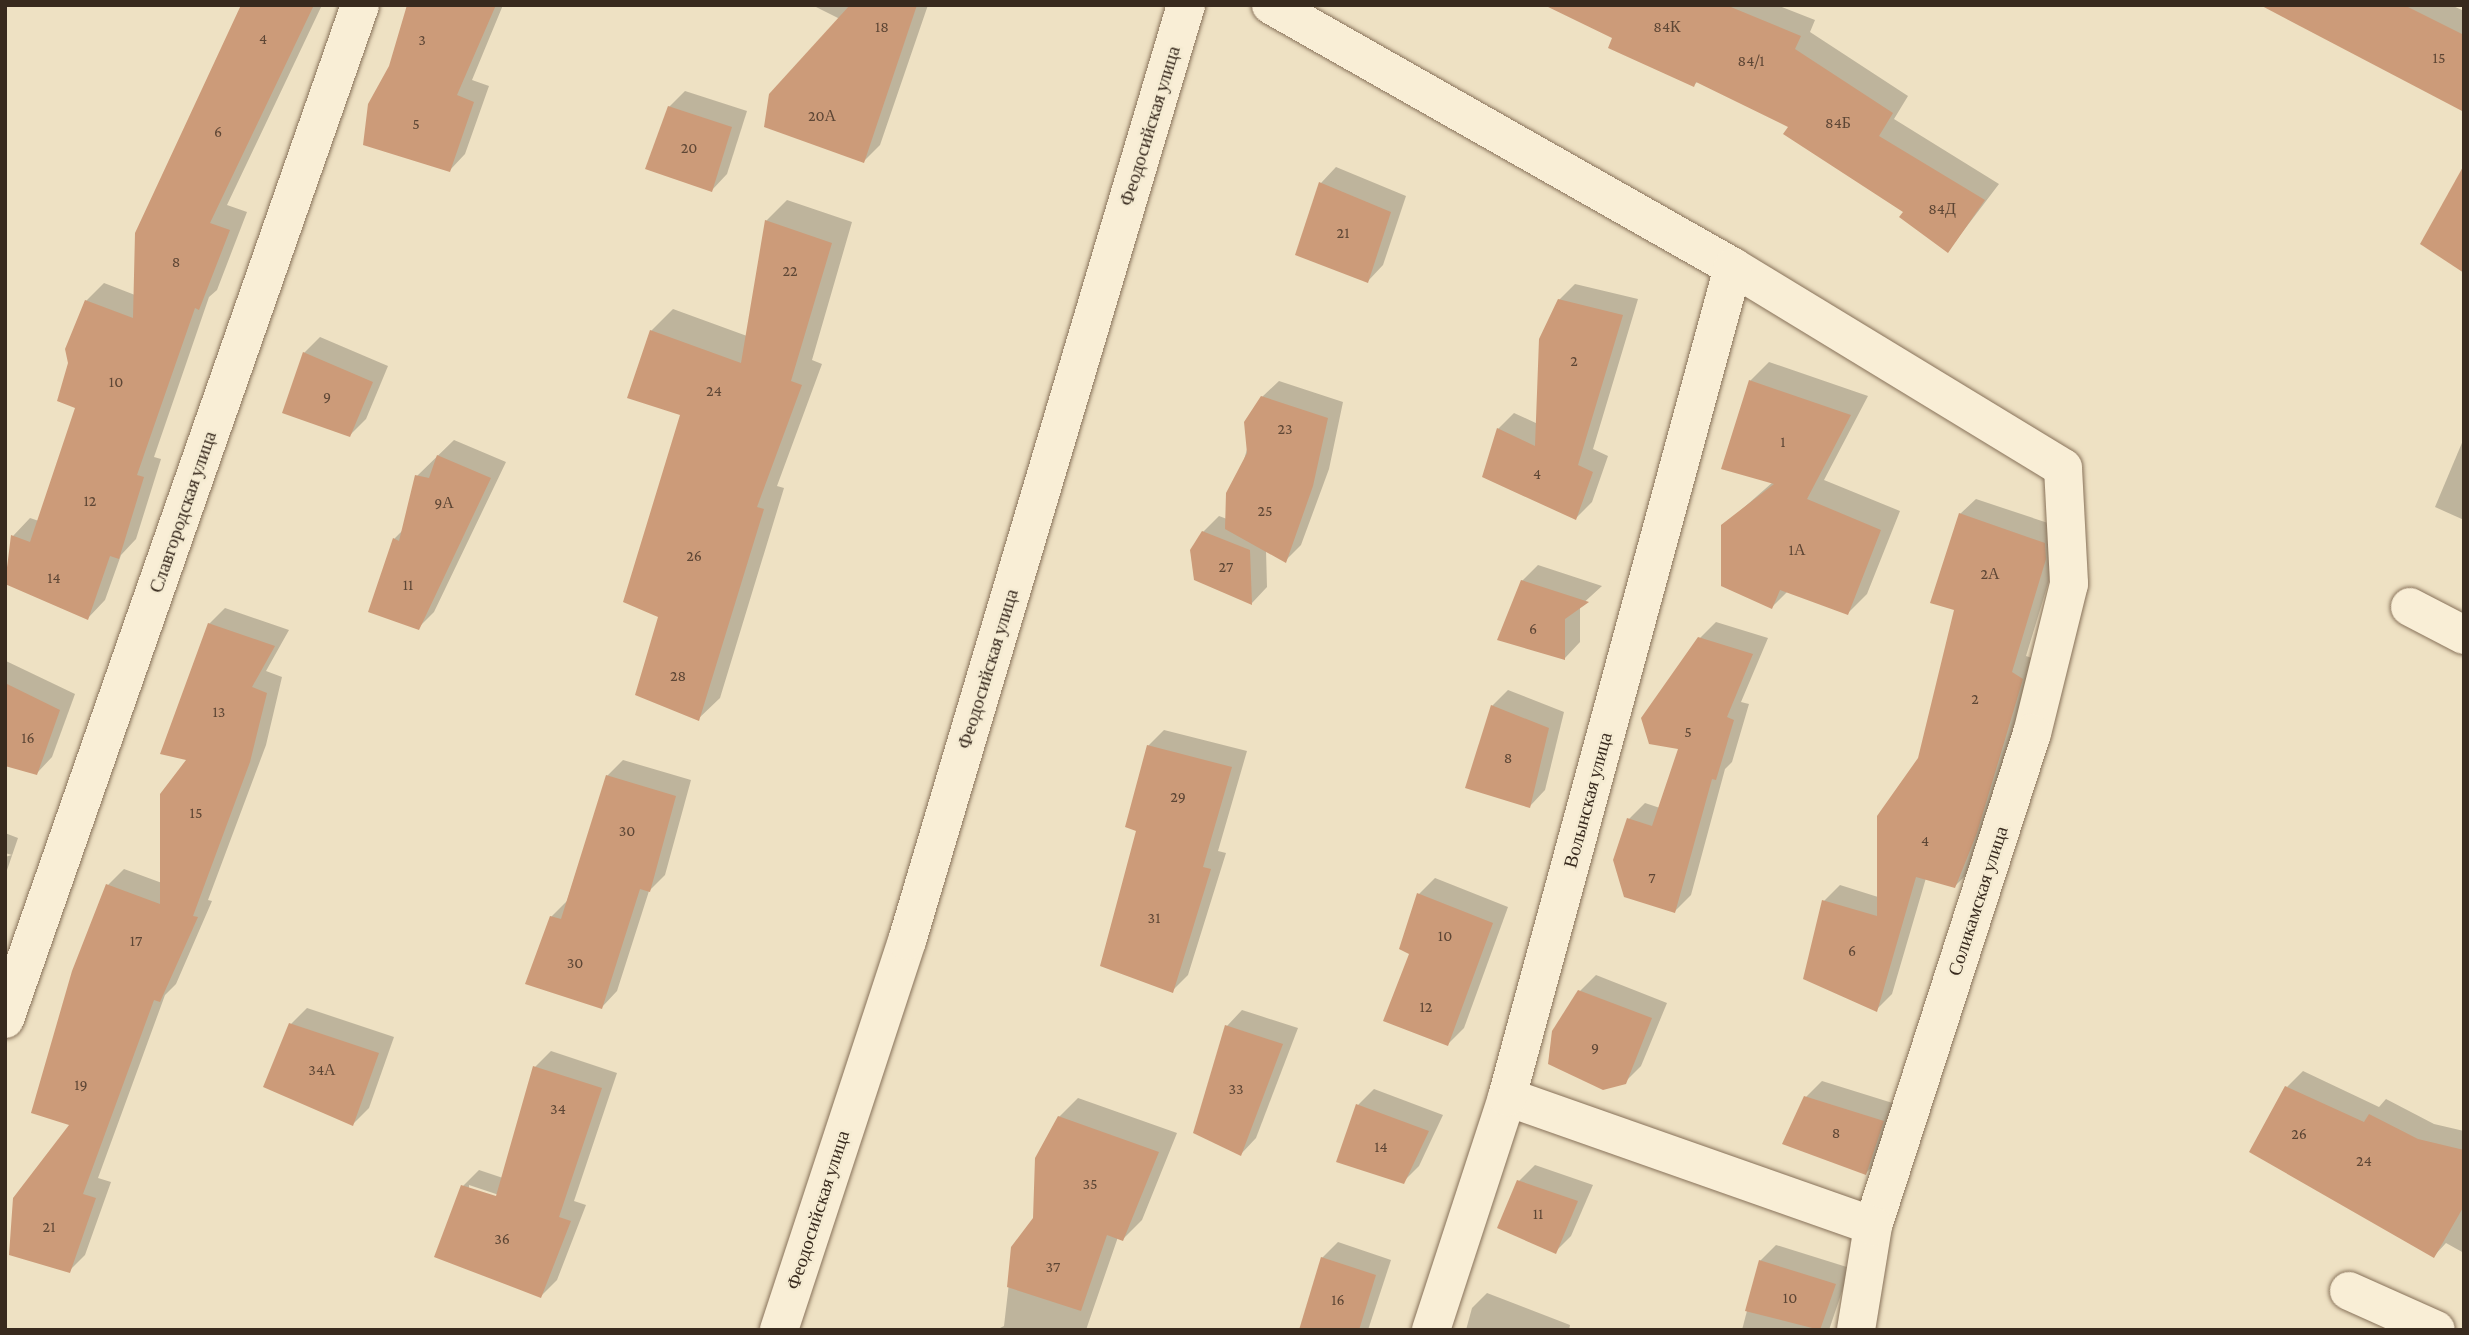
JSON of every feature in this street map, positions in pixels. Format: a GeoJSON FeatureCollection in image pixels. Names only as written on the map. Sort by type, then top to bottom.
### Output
{"type":"FeatureCollection","features":[{"type":"Feature","properties":{"kind":"street","name":"Славгородская улица"},"geometry":{"type":"LineString","coordinates":[[5,1019],[360,5]]}},
{"type":"Feature","properties":{"kind":"street","name":"Феодосийская улица"},"geometry":{"type":"LineString","coordinates":[[779,1330],[907,941],[1186,5]]}},
{"type":"Feature","properties":{"kind":"street"},"geometry":{"type":"LineString","coordinates":[[1271,5],[1733,267]]}},
{"type":"Feature","properties":{"kind":"street","name":"Соликамская улица"},"geometry":{"type":"LineString","coordinates":[[1733,267],[2063,468],[2069,584],[2032,733],[1873,1226],[1856,1330]]}},
{"type":"Feature","properties":{"kind":"street","name":"Волынская улица"},"geometry":{"type":"LineString","coordinates":[[1431,1330],[1507,1097],[1733,267]]}},
{"type":"Feature","properties":{"kind":"street"},"geometry":{"type":"LineString","coordinates":[[2410,607],[2464,635]]}},
{"type":"Feature","properties":{"kind":"street"},"geometry":{"type":"LineString","coordinates":[[1507,1097],[1873,1226]]}},
{"type":"Feature","properties":{"kind":"street"},"geometry":{"type":"LineString","coordinates":[[2349,1291],[2437,1330]]}},
{"type":"Feature","properties":{"kind":"building"},"geometry":{"type":"Polygon","coordinates":[[[241,5],[314,5],[210,223],[230,230],[199,310],[195,308],[137,475],[144,477],[119,559],[110,556],[88,620],[5,584],[11,535],[30,542],[75,408],[57,401],[68,363],[65,349],[85,300],[133,318],[135,233],[241,5]]]}},
{"type":"Feature","properties":{"kind":"building"},"geometry":{"type":"Polygon","coordinates":[[[407,5],[496,5],[457,95],[474,102],[450,172],[363,145],[368,104],[389,66],[407,5]]]}},
{"type":"Feature","properties":{"kind":"building"},"geometry":{"type":"Polygon","coordinates":[[[850,5],[917,5],[864,163],[764,127],[769,94],[850,5]]]}},
{"type":"Feature","properties":{"kind":"building"},"geometry":{"type":"Polygon","coordinates":[[[1544,5],[1726,5],[1801,36],[1795,49],[1893,113],[1879,136],[1985,200],[1948,253],[1899,217],[1903,212],[1783,134],[1788,127],[1696,82],[1694,87],[1608,48],[1612,38],[1544,5]]]}},
{"type":"Feature","properties":{"kind":"building"},"geometry":{"type":"Polygon","coordinates":[[[2260,5],[2404,5],[2464,35],[2464,112],[2260,5]]]}},
{"type":"Feature","properties":{"kind":"building"},"geometry":{"type":"Polygon","coordinates":[[[668,106],[732,127],[712,192],[645,169],[668,106]]]}},
{"type":"Feature","properties":{"kind":"building"},"geometry":{"type":"Polygon","coordinates":[[[2464,165],[2464,273],[2420,244],[2464,165]]]}},
{"type":"Feature","properties":{"kind":"building"},"geometry":{"type":"Polygon","coordinates":[[[1319,182],[1391,212],[1368,283],[1295,255],[1319,182]]]}},
{"type":"Feature","properties":{"kind":"building"},"geometry":{"type":"Polygon","coordinates":[[[765,220],[832,243],[791,381],[802,385],[757,507],[764,509],[699,721],[635,695],[658,617],[623,602],[680,415],[627,398],[650,330],[741,363],[765,220]]]}},
{"type":"Feature","properties":{"kind":"building"},"geometry":{"type":"Polygon","coordinates":[[[1558,299],[1623,315],[1578,465],[1593,472],[1576,520],[1482,477],[1497,428],[1535,446],[1539,339],[1558,299]]]}},
{"type":"Feature","properties":{"kind":"building"},"geometry":{"type":"Polygon","coordinates":[[[303,352],[373,382],[350,437],[282,413],[303,352]]]}},
{"type":"Feature","properties":{"kind":"building"},"geometry":{"type":"Polygon","coordinates":[[[1749,380],[1851,415],[1807,499],[1881,530],[1848,615],[1780,590],[1772,609],[1721,586],[1721,525],[1774,484],[1721,469],[1749,380]]]}},
{"type":"Feature","properties":{"kind":"building"},"geometry":{"type":"Polygon","coordinates":[[[1261,396],[1328,418],[1313,486],[1286,563],[1225,529],[1226,493],[1247,453],[1244,422],[1261,396]]]}},
{"type":"Feature","properties":{"kind":"building"},"geometry":{"type":"Polygon","coordinates":[[[437,455],[491,478],[419,630],[368,612],[393,538],[399,541],[415,475],[429,478],[437,455]]]}},
{"type":"Feature","properties":{"kind":"building"},"geometry":{"type":"Polygon","coordinates":[[[1959,513],[2045,543],[2046,559],[2012,672],[2023,679],[1977,833],[1955,888],[1916,877],[1877,1012],[1803,979],[1822,900],[1877,916],[1877,816],[1918,758],[1954,610],[1930,603],[1959,513]]]}},
{"type":"Feature","properties":{"kind":"building"},"geometry":{"type":"Polygon","coordinates":[[[1202,531],[1250,550],[1252,605],[1194,580],[1190,550],[1202,531]]]}},
{"type":"Feature","properties":{"kind":"building"},"geometry":{"type":"Polygon","coordinates":[[[1521,580],[1589,602],[1565,619],[1565,660],[1497,640],[1521,580]]]}},
{"type":"Feature","properties":{"kind":"building"},"geometry":{"type":"Polygon","coordinates":[[[208,623],[275,646],[252,687],[267,693],[250,762],[193,916],[198,917],[160,1002],[154,1000],[83,1194],[96,1198],[70,1273],[9,1255],[13,1198],[69,1125],[31,1113],[72,971],[106,884],[160,904],[160,794],[186,760],[160,754],[208,623]]]}},
{"type":"Feature","properties":{"kind":"building"},"geometry":{"type":"Polygon","coordinates":[[[1698,637],[1753,654],[1727,717],[1734,720],[1716,780],[1712,779],[1675,913],[1624,897],[1613,860],[1627,818],[1652,826],[1678,749],[1649,744],[1641,718],[1698,637]]]}},
{"type":"Feature","properties":{"kind":"building"},"geometry":{"type":"Polygon","coordinates":[[[5,683],[60,710],[37,775],[5,766],[5,683]]]}},
{"type":"Feature","properties":{"kind":"building"},"geometry":{"type":"Polygon","coordinates":[[[1491,705],[1549,728],[1530,808],[1465,788],[1491,705]]]}},
{"type":"Feature","properties":{"kind":"building"},"geometry":{"type":"Polygon","coordinates":[[[1147,745],[1232,767],[1203,867],[1211,869],[1173,993],[1100,966],[1136,831],[1125,827],[1147,745]]]}},
{"type":"Feature","properties":{"kind":"building"},"geometry":{"type":"Polygon","coordinates":[[[606,775],[676,796],[650,892],[640,889],[602,1009],[525,984],[550,916],[561,919],[606,775]]]}},
{"type":"Feature","properties":{"kind":"building"},"geometry":{"type":"Polygon","coordinates":[[[1417,893],[1493,923],[1448,1046],[1383,1021],[1409,954],[1399,949],[1417,893]]]}},
{"type":"Feature","properties":{"kind":"building"},"geometry":{"type":"Polygon","coordinates":[[[1578,990],[1652,1018],[1626,1084],[1603,1090],[1548,1064],[1552,1031],[1578,990]]]}},
{"type":"Feature","properties":{"kind":"building"},"geometry":{"type":"Polygon","coordinates":[[[289,1023],[379,1053],[353,1126],[263,1087],[289,1023]]]}},
{"type":"Feature","properties":{"kind":"building"},"geometry":{"type":"Polygon","coordinates":[[[1225,1025],[1283,1044],[1241,1156],[1193,1133],[1225,1025]]]}},
{"type":"Feature","properties":{"kind":"building"},"geometry":{"type":"Polygon","coordinates":[[[533,1066],[602,1088],[559,1217],[571,1221],[541,1298],[434,1257],[461,1185],[496,1196],[533,1066]]]}},
{"type":"Feature","properties":{"kind":"building"},"geometry":{"type":"Polygon","coordinates":[[[2285,1086],[2364,1122],[2369,1114],[2418,1139],[2464,1150],[2464,1206],[2434,1258],[2249,1152],[2285,1086]]]}},
{"type":"Feature","properties":{"kind":"building"},"geometry":{"type":"Polygon","coordinates":[[[1804,1096],[1884,1121],[1866,1175],[1782,1144],[1804,1096]]]}},
{"type":"Feature","properties":{"kind":"building"},"geometry":{"type":"Polygon","coordinates":[[[1356,1104],[1429,1131],[1404,1184],[1336,1162],[1356,1104]]]}},
{"type":"Feature","properties":{"kind":"building"},"geometry":{"type":"Polygon","coordinates":[[[1058,1116],[1159,1152],[1123,1241],[1107,1235],[1081,1311],[1007,1287],[1011,1247],[1033,1218],[1035,1158],[1058,1116]]]}},
{"type":"Feature","properties":{"kind":"building"},"geometry":{"type":"Polygon","coordinates":[[[1517,1180],[1578,1201],[1556,1254],[1497,1228],[1517,1180]]]}},
{"type":"Feature","properties":{"kind":"building"},"geometry":{"type":"Polygon","coordinates":[[[1321,1257],[1376,1275],[1359,1330],[1299,1330],[1321,1257]]]}},
{"type":"Feature","properties":{"kind":"building"},"geometry":{"type":"Polygon","coordinates":[[[1759,1260],[1836,1284],[1820,1330],[1745,1311],[1759,1260]]]}}]}
